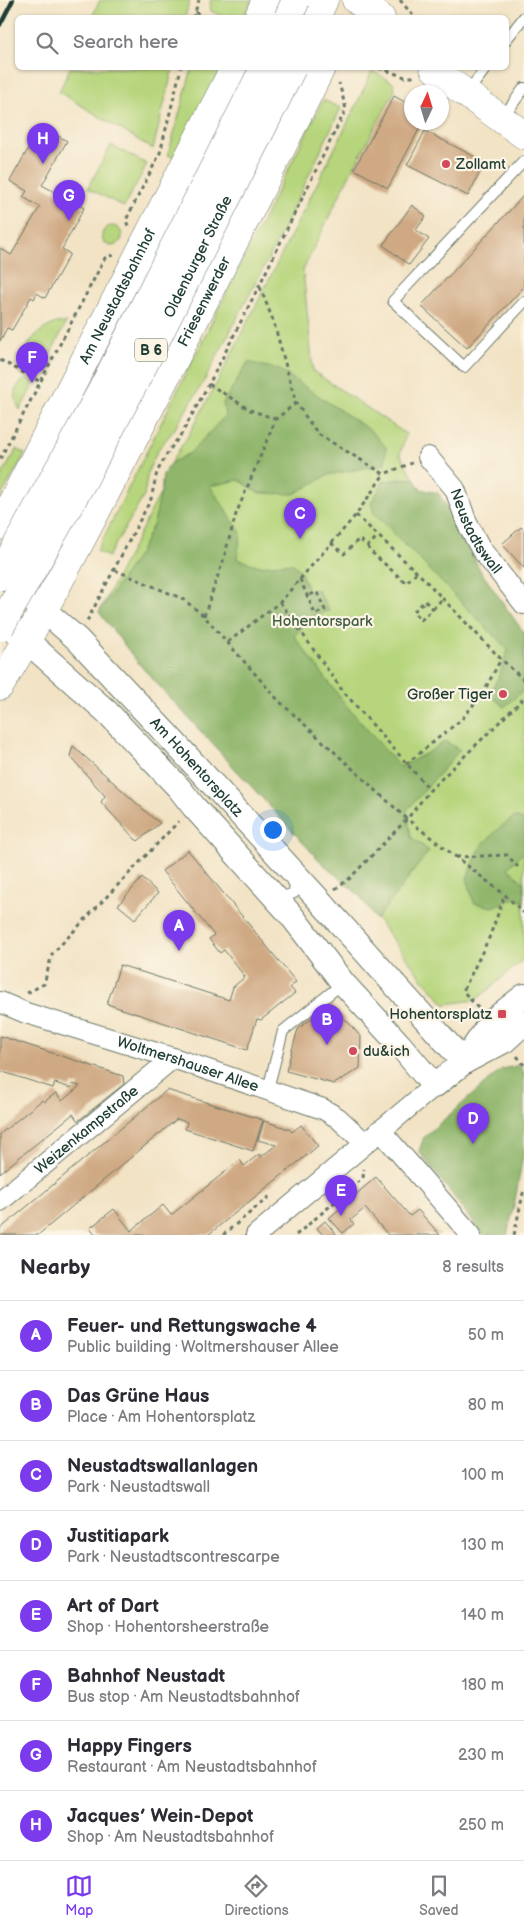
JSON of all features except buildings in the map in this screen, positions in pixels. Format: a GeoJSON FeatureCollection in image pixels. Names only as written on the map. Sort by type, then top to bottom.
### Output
{"type":"FeatureCollection","features":[{"type":"Feature","properties":{"kind":"main road"},"geometry":{"type":"LineString","coordinates":[[259,15],[266,0]]}},
{"type":"Feature","properties":{"kind":"main road"},"geometry":{"type":"LineString","coordinates":[[289,15],[295,0]]}},
{"type":"Feature","properties":{"kind":"main road"},"geometry":{"type":"LineString","coordinates":[[295,0],[302,12],[306,15]]}},
{"type":"Feature","properties":{"kind":"main road"},"geometry":{"type":"LineString","coordinates":[[317,15],[324,0]]}},
{"type":"Feature","properties":{"kind":"main road"},"geometry":{"type":"LineString","coordinates":[[346,15],[354,0],[376,15]]}},
{"type":"Feature","properties":{"kind":"main road","name":"Am Neustadtsbahnhof"},"geometry":{"type":"LineString","coordinates":[[0,526],[233,70]]}},
{"type":"Feature","properties":{"kind":"main road","name":"Oldenburger Straße"},"geometry":{"type":"LineString","coordinates":[[0,576],[102,390],[263,70]]}},
{"type":"Feature","properties":{"kind":"main road","name":"Oldenburger Straße"},"geometry":{"type":"LineString","coordinates":[[0,627],[85,477],[144,366],[291,70]]}},
{"type":"Feature","properties":{"kind":"main road"},"geometry":{"type":"LineString","coordinates":[[432,71],[524,135]]}},
{"type":"Feature","properties":{"kind":"main road","name":"Friesenwerder"},"geometry":{"type":"LineString","coordinates":[[0,686],[66,572],[242,228],[329,72]]}},
{"type":"Feature","properties":{"kind":"street","name":"Neustadtswall"},"geometry":{"type":"LineString","coordinates":[[428,457],[454,490],[467,523],[482,549],[524,604]]}},
{"type":"Feature","properties":{"kind":"street"},"geometry":{"type":"LineString","coordinates":[[0,572],[44,610]]}},
{"type":"Feature","properties":{"kind":"street","name":"Am Hohentorsplatz"},"geometry":{"type":"LineString","coordinates":[[44,610],[77,639],[172,740],[464,1062]]}},
{"type":"Feature","properties":{"kind":"street"},"geometry":{"type":"LineString","coordinates":[[0,617],[27,640]]}},
{"type":"Feature","properties":{"kind":"street","name":"Am Hohentorsplatz"},"geometry":{"type":"LineString","coordinates":[[27,640],[107,712],[179,788],[291,916],[343,983],[399,1044],[434,1086]]}},
{"type":"Feature","properties":{"kind":"street"},"geometry":{"type":"LineString","coordinates":[[179,788],[193,783],[218,791]]}},
{"type":"Feature","properties":{"kind":"street"},"geometry":{"type":"LineString","coordinates":[[464,1062],[490,1023],[524,996]]}},
{"type":"Feature","properties":{"kind":"street","name":"Woltmershauser Allee"},"geometry":{"type":"LineString","coordinates":[[0,1002],[26,1013],[173,1058],[323,1109],[338,1118],[365,1143]]}},
{"type":"Feature","properties":{"kind":"street"},"geometry":{"type":"LineString","coordinates":[[256,1235],[464,1062],[504,1041],[524,1023]]}},
{"type":"Feature","properties":{"kind":"street","name":"Weizenkampstraße"},"geometry":{"type":"LineString","coordinates":[[0,1201],[173,1058]]}},
{"type":"Feature","properties":{"kind":"street"},"geometry":{"type":"LineString","coordinates":[[380,1130],[471,1235]]}},
{"type":"Feature","properties":{"kind":"lane"},"geometry":{"type":"LineString","coordinates":[[509,36],[524,17]]}},
{"type":"Feature","properties":{"kind":"lane"},"geometry":{"type":"LineString","coordinates":[[466,94],[484,70]]}},
{"type":"Feature","properties":{"kind":"lane"},"geometry":{"type":"LineString","coordinates":[[502,120],[524,88]]}},
{"type":"Feature","properties":{"kind":"lane"},"geometry":{"type":"LineString","coordinates":[[524,160],[393,301],[464,367],[524,302]]}},
{"type":"Feature","properties":{"kind":"lane"},"geometry":{"type":"LineString","coordinates":[[266,888],[286,896],[294,894],[294,878],[289,868]]}},
{"type":"Feature","properties":{"kind":"lane"},"geometry":{"type":"LineString","coordinates":[[268,1089],[283,1031],[343,983]]}},
{"type":"Feature","properties":{"kind":"path"},"geometry":{"type":"LineString","coordinates":[[194,15],[198,0]]}},
{"type":"Feature","properties":{"kind":"path"},"geometry":{"type":"LineString","coordinates":[[400,0],[412,15]]}},
{"type":"Feature","properties":{"kind":"path"},"geometry":{"type":"LineString","coordinates":[[195,12],[200,15]]}},
{"type":"Feature","properties":{"kind":"path"},"geometry":{"type":"LineString","coordinates":[[126,220],[160,153],[181,70]]}},
{"type":"Feature","properties":{"kind":"path"},"geometry":{"type":"LineString","coordinates":[[385,70],[405,77],[432,71]]}},
{"type":"Feature","properties":{"kind":"path"},"geometry":{"type":"LineString","coordinates":[[77,639],[151,499],[157,472],[168,452],[182,433],[209,384],[346,109],[329,72]]}},
{"type":"Feature","properties":{"kind":"path"},"geometry":{"type":"LineString","coordinates":[[0,459],[105,258]]}},
{"type":"Feature","properties":{"kind":"path"},"geometry":{"type":"LineString","coordinates":[[259,286],[274,323],[296,403],[318,434],[384,474]]}},
{"type":"Feature","properties":{"kind":"path"},"geometry":{"type":"LineString","coordinates":[[0,360],[41,382]]}},
{"type":"Feature","properties":{"kind":"path"},"geometry":{"type":"LineString","coordinates":[[209,384],[250,410],[276,419]]}},
{"type":"Feature","properties":{"kind":"path"},"geometry":{"type":"LineString","coordinates":[[204,616],[236,514],[276,419],[296,403]]}},
{"type":"Feature","properties":{"kind":"path"},"geometry":{"type":"LineString","coordinates":[[228,642],[280,602],[356,515],[384,474],[428,457]]}},
{"type":"Feature","properties":{"kind":"path"},"geometry":{"type":"LineString","coordinates":[[356,515],[417,572],[501,659],[524,680]]}},
{"type":"Feature","properties":{"kind":"path"},"geometry":{"type":"LineString","coordinates":[[368,546],[378,536]]}},
{"type":"Feature","properties":{"kind":"path"},"geometry":{"type":"LineString","coordinates":[[331,543],[344,554],[359,539],[406,583],[417,572]]}},
{"type":"Feature","properties":{"kind":"path"},"geometry":{"type":"LineString","coordinates":[[115,570],[183,599],[204,616],[278,700],[407,820],[505,895],[524,914]]}},
{"type":"Feature","properties":{"kind":"path"},"geometry":{"type":"LineString","coordinates":[[300,579],[307,596],[315,614],[325,610],[317,592],[307,596]]}},
{"type":"Feature","properties":{"kind":"path"},"geometry":{"type":"LineString","coordinates":[[433,609],[425,601],[413,612],[421,620],[433,609],[443,598]]}},
{"type":"Feature","properties":{"kind":"path"},"geometry":{"type":"LineString","coordinates":[[280,602],[342,690],[430,790]]}},
{"type":"Feature","properties":{"kind":"path"},"geometry":{"type":"LineString","coordinates":[[406,764],[462,719],[483,693],[501,659]]}},
{"type":"Feature","properties":{"kind":"path"},"geometry":{"type":"LineString","coordinates":[[318,900],[349,880],[407,820],[430,790],[524,698]]}},
{"type":"Feature","properties":{"kind":"path"},"geometry":{"type":"LineString","coordinates":[[26,1013],[27,994],[44,984],[52,954],[167,832],[194,807]]}},
{"type":"Feature","properties":{"kind":"path"},"geometry":{"type":"LineString","coordinates":[[455,857],[507,855],[518,867]]}},
{"type":"Feature","properties":{"kind":"path"},"geometry":{"type":"LineString","coordinates":[[490,1023],[463,991],[489,938],[505,895]]}},
{"type":"Feature","properties":{"kind":"path"},"geometry":{"type":"LineString","coordinates":[[296,1235],[363,1178],[365,1143]]}},
{"type":"Feature","properties":{"kind":"path"},"geometry":{"type":"LineString","coordinates":[[514,1235],[524,1189]]}},
{"type":"Feature","properties":{"kind":"green space"},"geometry":{"type":"Polygon","coordinates":[[[100,0],[190,0],[186,15],[93,15],[100,0]]]}},
{"type":"Feature","properties":{"kind":"green space"},"geometry":{"type":"Polygon","coordinates":[[[210,0],[252,0],[244,15],[220,15],[211,11],[210,0]]]}},
{"type":"Feature","properties":{"kind":"green space"},"geometry":{"type":"Polygon","coordinates":[[[69,70],[173,70],[153,149],[59,92],[69,70]]]}},
{"type":"Feature","properties":{"kind":"green space"},"geometry":{"type":"Polygon","coordinates":[[[191,70],[222,70],[178,159],[168,155],[191,70]]]}},
{"type":"Feature","properties":{"kind":"green space","name":"Hohentorspark"},"geometry":{"type":"Polygon","coordinates":[[[372,71],[394,83],[395,90],[349,176],[303,270],[313,371],[406,434],[400,454],[420,489],[438,493],[481,572],[524,633],[524,959],[476,1000],[445,1004],[420,976],[359,895],[320,861],[140,665],[99,612],[161,492],[163,475],[188,436],[219,379],[372,71]]]}},
{"type":"Feature","properties":{"kind":"green space"},"geometry":{"type":"Polygon","coordinates":[[[323,100],[341,108],[276,244],[204,381],[174,430],[159,448],[148,471],[144,496],[108,557],[97,551],[323,100]]]}},
{"type":"Feature","properties":{"kind":"green space"},"geometry":{"type":"Polygon","coordinates":[[[111,145],[147,164],[124,207],[88,188],[111,145]]]}},
{"type":"Feature","properties":{"kind":"green space"},"geometry":{"type":"Polygon","coordinates":[[[108,226],[116,226],[122,232],[122,240],[116,246],[108,246],[102,240],[102,232],[108,226]]]}},
{"type":"Feature","properties":{"kind":"green space"},"geometry":{"type":"Polygon","coordinates":[[[56,323],[66,323],[45,365],[32,364],[24,358],[28,346],[39,332],[56,323]]]}},
{"type":"Feature","properties":{"kind":"green space"},"geometry":{"type":"Polygon","coordinates":[[[248,362],[280,370],[371,431],[386,447],[385,464],[328,475],[294,494],[259,493],[239,480],[210,486],[241,533],[237,559],[260,566],[292,563],[300,570],[309,593],[317,589],[329,611],[313,616],[294,636],[345,704],[400,767],[429,752],[445,741],[460,750],[407,810],[411,837],[429,851],[376,920],[359,895],[320,861],[140,665],[99,612],[139,554],[154,523],[163,475],[171,463],[190,453],[225,416],[223,403],[248,362]]]}},
{"type":"Feature","properties":{"kind":"green space"},"geometry":{"type":"Polygon","coordinates":[[[27,379],[35,382],[20,410],[15,392],[16,388],[27,379]]]}},
{"type":"Feature","properties":{"kind":"green space"},"geometry":{"type":"Polygon","coordinates":[[[17,449],[25,454],[0,498],[0,478],[17,449]]]}},
{"type":"Feature","properties":{"kind":"green space"},"geometry":{"type":"Polygon","coordinates":[[[414,478],[420,489],[438,493],[481,572],[524,633],[524,690],[504,707],[489,694],[499,676],[508,650],[374,513],[371,503],[384,481],[414,478]]]}},
{"type":"Feature","properties":{"kind":"green space"},"geometry":{"type":"Polygon","coordinates":[[[514,817],[524,820],[524,852],[508,868],[524,883],[524,902],[515,898],[493,907],[474,903],[467,878],[481,846],[498,829],[514,817]]]}},
{"type":"Feature","properties":{"kind":"green space"},"geometry":{"type":"Polygon","coordinates":[[[519,1065],[524,1072],[524,1150],[514,1206],[507,1235],[483,1235],[419,1151],[424,1137],[502,1069],[519,1065]]]}},
{"type":"Feature","properties":{"kind":"railway"},"geometry":{"type":"LineString","coordinates":[[0,25],[13,0]]}},
{"type":"Feature","properties":{"kind":"place","name":"Jacques’ Wein-Depot"},"geometry":{"type":"Point","coordinates":[43,164]}},
{"type":"Feature","properties":{"kind":"place","name":"Zollamt"},"geometry":{"type":"Point","coordinates":[446,164]}},
{"type":"Feature","properties":{"kind":"place","name":"Happy Fingers"},"geometry":{"type":"Point","coordinates":[69,221]}},
{"type":"Feature","properties":{"kind":"place","name":"Bahnhof Neustadt"},"geometry":{"type":"Point","coordinates":[32,383]}},
{"type":"Feature","properties":{"kind":"place","name":"Neustadtswallanlagen"},"geometry":{"type":"Point","coordinates":[300,539]}},
{"type":"Feature","properties":{"kind":"place","name":"Großer Tiger"},"geometry":{"type":"Point","coordinates":[503,694]}},
{"type":"Feature","properties":{"kind":"place","name":"Feuer- und Rettungswache 4"},"geometry":{"type":"Point","coordinates":[179,951]}},
{"type":"Feature","properties":{"kind":"place","name":"Hohentorsplatz"},"geometry":{"type":"Point","coordinates":[502,1014]}},
{"type":"Feature","properties":{"kind":"place","name":"Das Grüne Haus"},"geometry":{"type":"Point","coordinates":[327,1045]}},
{"type":"Feature","properties":{"kind":"place","name":"du&ich"},"geometry":{"type":"Point","coordinates":[353,1051]}},
{"type":"Feature","properties":{"kind":"place","name":"Justitiapark"},"geometry":{"type":"Point","coordinates":[473,1144]}},
{"type":"Feature","properties":{"kind":"place","name":"Art of Dart"},"geometry":{"type":"Point","coordinates":[341,1216]}}]}
